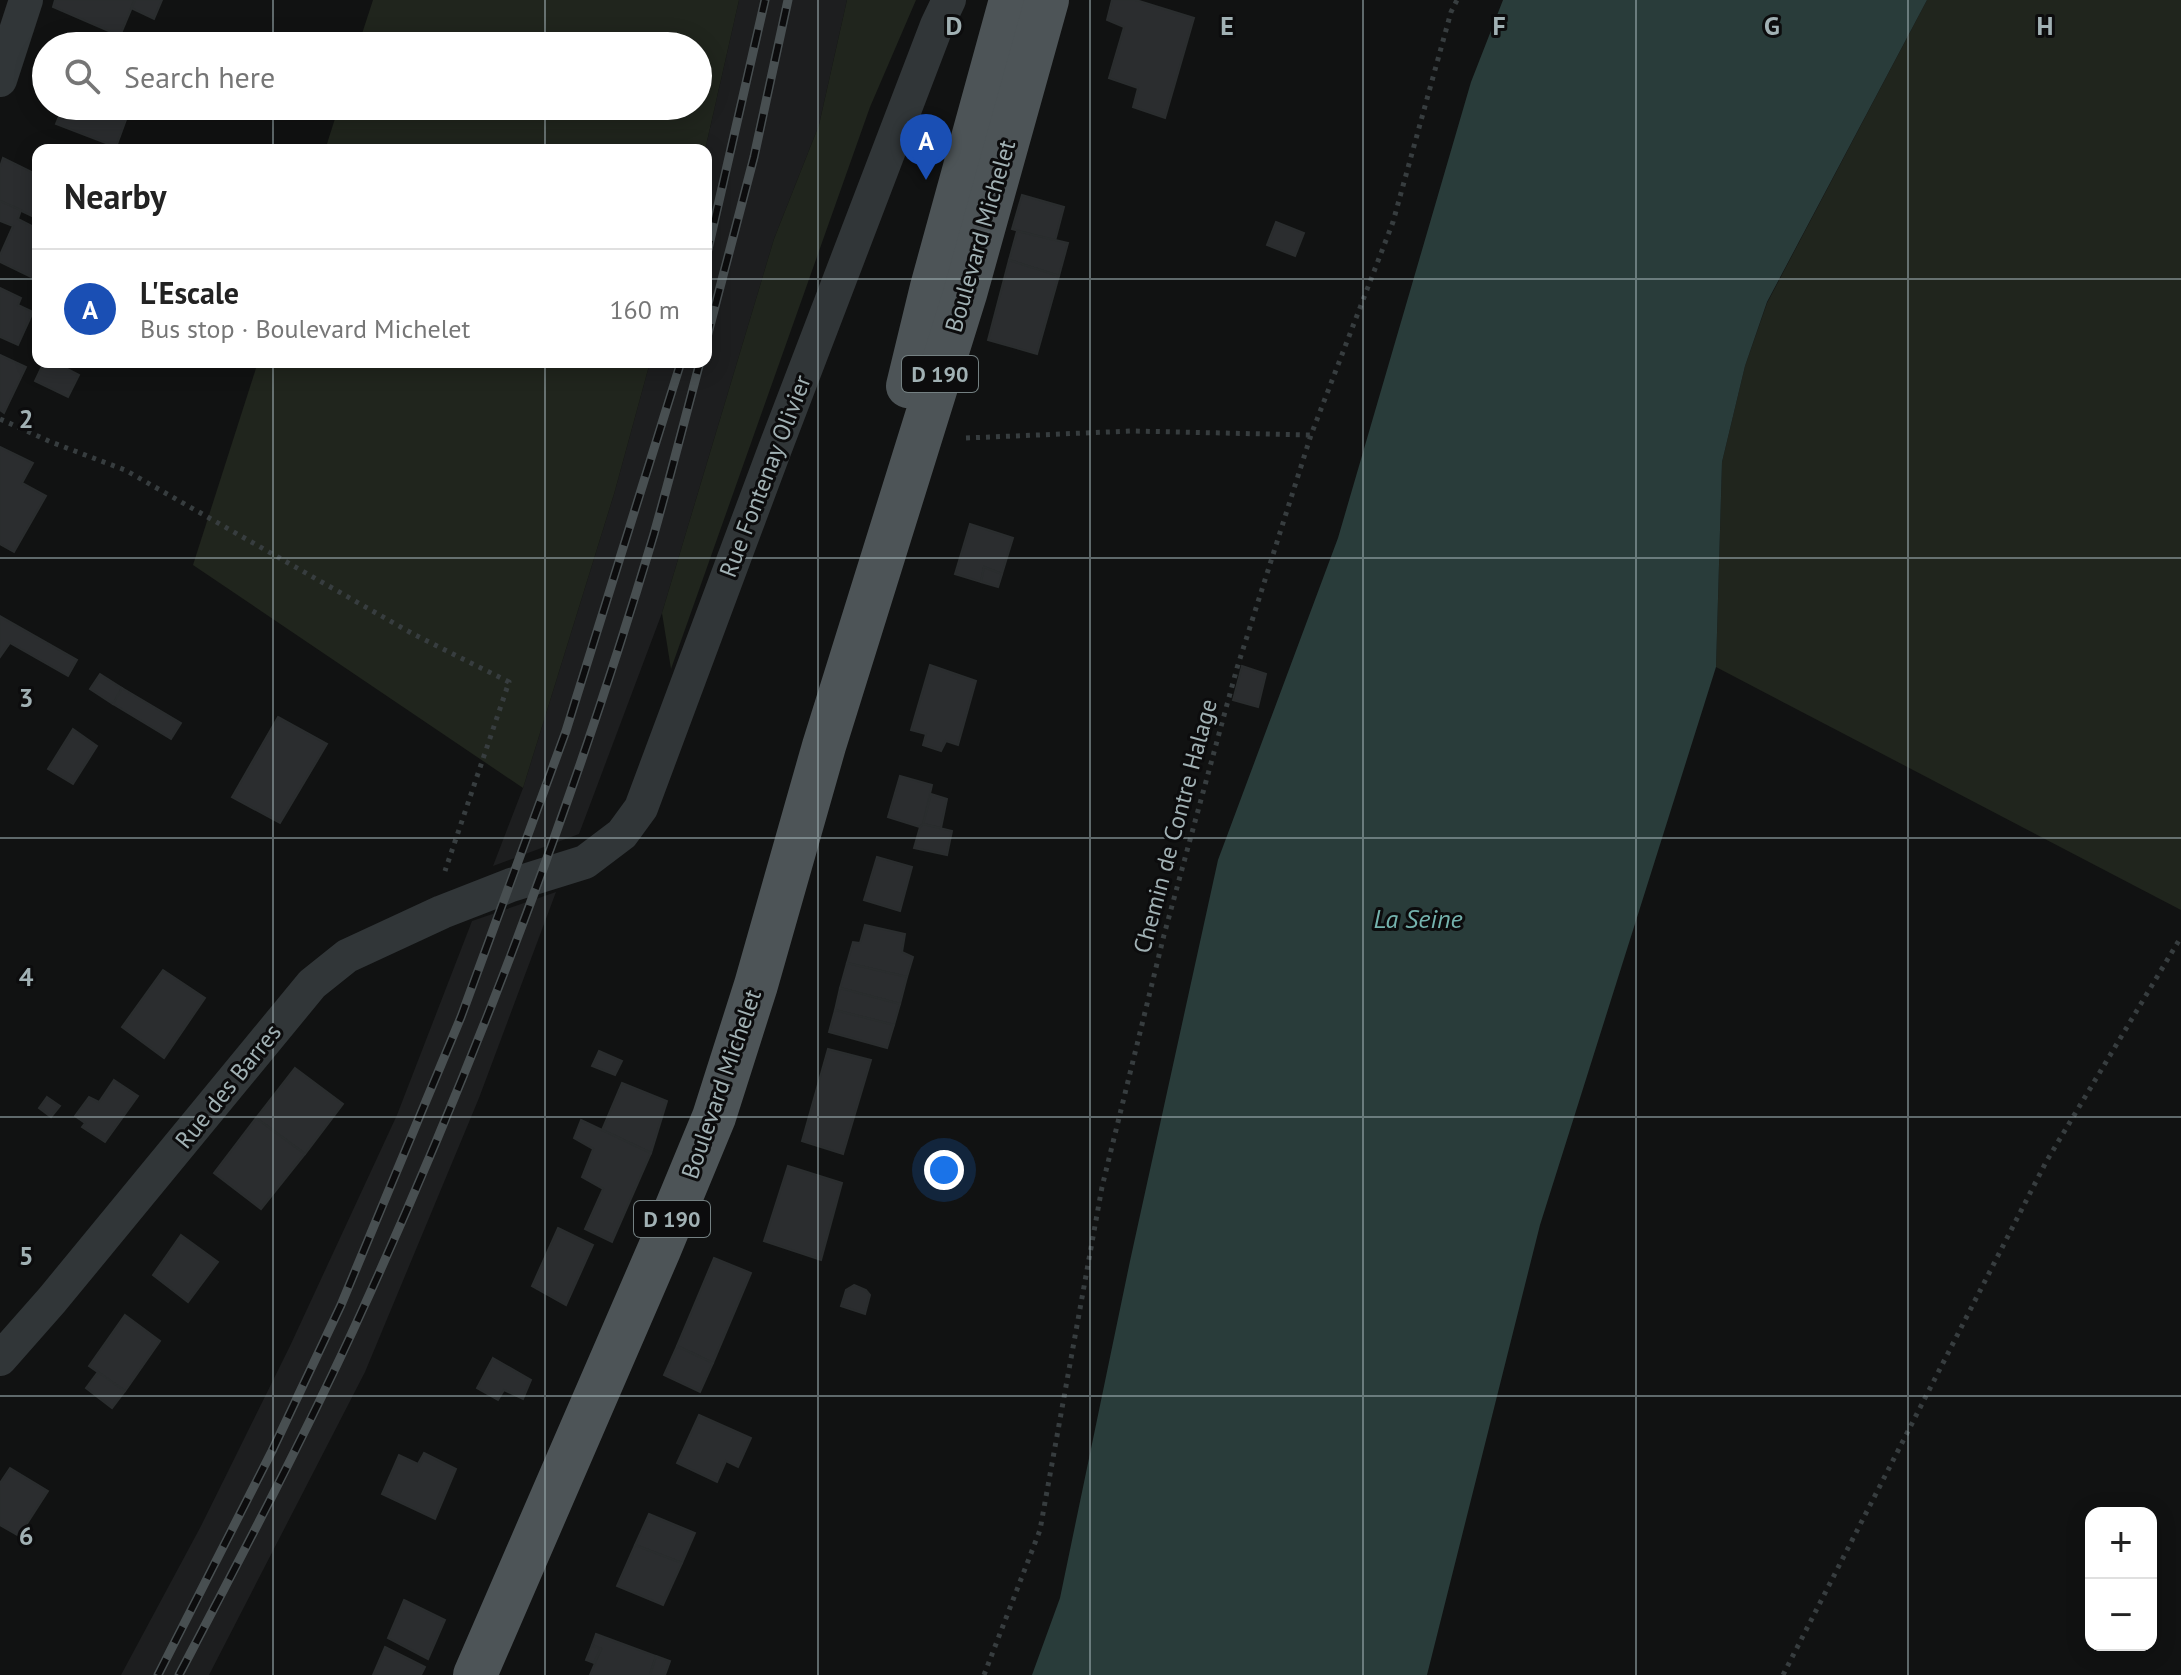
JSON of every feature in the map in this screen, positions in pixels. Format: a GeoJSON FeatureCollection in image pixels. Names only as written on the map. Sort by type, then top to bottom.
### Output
{"type":"FeatureCollection","features":[{"type":"Feature","properties":{"kind":"main road","name":"Boulevard Michelet"},"geometry":{"type":"LineString","coordinates":[[824,746],[932,287],[1011,0]]}},
{"type":"Feature","properties":{"kind":"main road","name":"Boulevard Michelet"},"geometry":{"type":"LineString","coordinates":[[475,1675],[714,1117],[756,985],[824,746],[965,294],[1047,0]]}},
{"type":"Feature","properties":{"kind":"street"},"geometry":{"type":"LineString","coordinates":[[0,80],[26,0]]}},
{"type":"Feature","properties":{"kind":"street","name":"Rue Fontenay Olivier"},"geometry":{"type":"LineString","coordinates":[[511,885],[585,862],[622,834],[641,808],[776,446],[949,0]]}},
{"type":"Feature","properties":{"kind":"street","name":"Rue des Barres"},"geometry":{"type":"LineString","coordinates":[[0,1359],[312,984],[347,956],[442,912],[511,885]]}},
{"type":"Feature","properties":{"kind":"path","name":"Chemin de Contre Halage"},"geometry":{"type":"LineString","coordinates":[[984,1675],[1040,1530],[1102,1187],[1157,964],[1237,668],[1311,435],[1393,222],[1451,12],[1457,0]]}},
{"type":"Feature","properties":{"kind":"path"},"geometry":{"type":"LineString","coordinates":[[0,419],[125,470],[413,634],[509,682],[445,863],[442,912]]}},
{"type":"Feature","properties":{"kind":"path"},"geometry":{"type":"LineString","coordinates":[[966,438],[1132,431],[1311,435]]}},
{"type":"Feature","properties":{"kind":"path"},"geometry":{"type":"LineString","coordinates":[[1783,1675],[2046,1162],[2181,937]]}},
{"type":"Feature","properties":{"kind":"shaded area"},"geometry":{"type":"Polygon","coordinates":[[[373,0],[739,0],[712,119],[712,32],[363,32],[373,0]]]}},
{"type":"Feature","properties":{"kind":"shaded area"},"geometry":{"type":"Polygon","coordinates":[[[739,0],[847,0],[819,125],[774,239],[662,613],[579,834],[493,866],[523,788],[614,494],[648,368],[712,368],[712,144],[706,144],[739,0]]]}},
{"type":"Feature","properties":{"kind":"shaded area"},"geometry":{"type":"Polygon","coordinates":[[[847,0],[916,0],[870,107],[671,669],[662,613],[774,239],[819,125],[847,0]]]}},
{"type":"Feature","properties":{"kind":"shaded area"},"geometry":{"type":"Polygon","coordinates":[[[1927,0],[2181,0],[2181,910],[1716,667],[1722,462],[1745,366],[1767,303],[1927,0]]]}},
{"type":"Feature","properties":{"kind":"shaded area"},"geometry":{"type":"Polygon","coordinates":[[[335,120],[712,120],[706,144],[327,144],[335,120]]]}},
{"type":"Feature","properties":{"kind":"shaded area"},"geometry":{"type":"Polygon","coordinates":[[[256,368],[648,368],[614,494],[523,788],[193,565],[256,368]]]}},
{"type":"Feature","properties":{"kind":"shaded area"},"geometry":{"type":"Polygon","coordinates":[[[556,892],[479,1098],[365,1372],[209,1675],[121,1675],[201,1526],[290,1346],[397,1115],[472,921],[556,892]]]}},
{"type":"Feature","properties":{"kind":"water","name":"La Seine"},"geometry":{"type":"Polygon","coordinates":[[[1503,0],[1927,0],[1767,302],[1745,366],[1722,462],[1716,667],[1540,1225],[1427,1675],[1032,1675],[1060,1598],[1218,860],[1338,538],[1471,82],[1503,0]]]}},
{"type":"Feature","properties":{"kind":"building"},"geometry":{"type":"Polygon","coordinates":[[[55,0],[135,0],[122,32],[111,32],[53,7],[55,0]]]}},
{"type":"Feature","properties":{"kind":"building"},"geometry":{"type":"Polygon","coordinates":[[[135,0],[162,0],[154,19],[131,8],[135,0]]]}},
{"type":"Feature","properties":{"kind":"building"},"geometry":{"type":"Polygon","coordinates":[[[1112,0],[1136,0],[1194,18],[1165,118],[1133,107],[1138,88],[1109,78],[1124,27],[1107,20],[1112,0]]]}},
{"type":"Feature","properties":{"kind":"building"},"geometry":{"type":"Polygon","coordinates":[[[58,120],[126,120],[117,144],[108,144],[56,124],[58,120]]]}},
{"type":"Feature","properties":{"kind":"building"},"geometry":{"type":"Polygon","coordinates":[[[3,158],[32,172],[32,216],[0,201],[3,158]]]}},
{"type":"Feature","properties":{"kind":"building"},"geometry":{"type":"Polygon","coordinates":[[[1022,195],[1064,207],[1055,241],[1012,229],[1022,195]]]}},
{"type":"Feature","properties":{"kind":"building"},"geometry":{"type":"Polygon","coordinates":[[[0,201],[21,210],[18,219],[32,226],[32,278],[0,262],[13,226],[0,221],[0,201]]]}},
{"type":"Feature","properties":{"kind":"building"},"geometry":{"type":"Polygon","coordinates":[[[1276,222],[1304,233],[1295,256],[1267,245],[1276,222]]]}},
{"type":"Feature","properties":{"kind":"building"},"geometry":{"type":"Polygon","coordinates":[[[1017,231],[1068,243],[1059,276],[1009,260],[1017,231]]]}},
{"type":"Feature","properties":{"kind":"building"},"geometry":{"type":"Polygon","coordinates":[[[1009,260],[1059,276],[1037,354],[988,340],[1009,260]]]}},
{"type":"Feature","properties":{"kind":"building"},"geometry":{"type":"Polygon","coordinates":[[[0,288],[21,298],[18,305],[32,314],[18,345],[0,337],[0,288]]]}},
{"type":"Feature","properties":{"kind":"building"},"geometry":{"type":"Polygon","coordinates":[[[0,355],[26,367],[4,413],[0,410],[0,355]]]}},
{"type":"Feature","properties":{"kind":"building"},"geometry":{"type":"Polygon","coordinates":[[[41,368],[66,368],[79,375],[68,397],[35,381],[41,368]]]}},
{"type":"Feature","properties":{"kind":"building"},"geometry":{"type":"Polygon","coordinates":[[[0,447],[33,463],[22,483],[46,496],[14,552],[0,544],[0,447]]]}},
{"type":"Feature","properties":{"kind":"building"},"geometry":{"type":"Polygon","coordinates":[[[970,524],[1013,538],[1002,574],[984,567],[981,582],[955,574],[970,524]]]}},
{"type":"Feature","properties":{"kind":"building"},"geometry":{"type":"Polygon","coordinates":[[[984,567],[1002,574],[998,587],[981,582],[984,567]]]}},
{"type":"Feature","properties":{"kind":"building"},"geometry":{"type":"Polygon","coordinates":[[[0,616],[77,660],[68,676],[10,643],[0,657],[0,616]]]}},
{"type":"Feature","properties":{"kind":"building"},"geometry":{"type":"Polygon","coordinates":[[[930,665],[976,681],[958,745],[946,741],[941,751],[923,745],[926,734],[911,730],[930,665]]]}},
{"type":"Feature","properties":{"kind":"building"},"geometry":{"type":"Polygon","coordinates":[[[1242,666],[1266,674],[1258,707],[1233,700],[1242,666]]]}},
{"type":"Feature","properties":{"kind":"building"},"geometry":{"type":"Polygon","coordinates":[[[100,674],[122,688],[113,704],[90,689],[100,674]]]}},
{"type":"Feature","properties":{"kind":"building"},"geometry":{"type":"Polygon","coordinates":[[[122,688],[181,723],[171,739],[113,704],[122,688]]]}},
{"type":"Feature","properties":{"kind":"building"},"geometry":{"type":"Polygon","coordinates":[[[278,717],[327,744],[280,823],[232,797],[278,717]]]}},
{"type":"Feature","properties":{"kind":"building"},"geometry":{"type":"Polygon","coordinates":[[[73,729],[97,746],[73,784],[48,769],[73,729]]]}},
{"type":"Feature","properties":{"kind":"building"},"geometry":{"type":"Polygon","coordinates":[[[900,776],[932,785],[920,827],[888,817],[900,776]]]}},
{"type":"Feature","properties":{"kind":"building"},"geometry":{"type":"Polygon","coordinates":[[[931,794],[947,799],[941,828],[923,824],[931,794]]]}},
{"type":"Feature","properties":{"kind":"building"},"geometry":{"type":"Polygon","coordinates":[[[923,824],[952,831],[947,855],[914,848],[923,824]]]}},
{"type":"Feature","properties":{"kind":"building"},"geometry":{"type":"Polygon","coordinates":[[[877,857],[912,867],[900,911],[864,900],[877,857]]]}},
{"type":"Feature","properties":{"kind":"building"},"geometry":{"type":"Polygon","coordinates":[[[865,925],[905,934],[902,952],[913,957],[907,977],[847,963],[853,942],[860,943],[865,925]]]}},
{"type":"Feature","properties":{"kind":"building"},"geometry":{"type":"Polygon","coordinates":[[[847,963],[907,977],[900,1004],[840,988],[847,963]]]}},
{"type":"Feature","properties":{"kind":"building"},"geometry":{"type":"Polygon","coordinates":[[[163,970],[205,998],[164,1058],[122,1027],[163,970]]]}},
{"type":"Feature","properties":{"kind":"building"},"geometry":{"type":"Polygon","coordinates":[[[840,988],[900,1004],[894,1025],[835,1010],[840,988]]]}},
{"type":"Feature","properties":{"kind":"building"},"geometry":{"type":"Polygon","coordinates":[[[835,1010],[894,1025],[887,1048],[829,1032],[835,1010]]]}},
{"type":"Feature","properties":{"kind":"building"},"geometry":{"type":"Polygon","coordinates":[[[828,1049],[871,1060],[843,1154],[802,1141],[828,1049]]]}},
{"type":"Feature","properties":{"kind":"building"},"geometry":{"type":"Polygon","coordinates":[[[599,1051],[622,1061],[615,1075],[592,1066],[599,1051]]]}},
{"type":"Feature","properties":{"kind":"building"},"geometry":{"type":"Polygon","coordinates":[[[295,1068],[343,1104],[305,1154],[256,1118],[295,1068]]]}},
{"type":"Feature","properties":{"kind":"building"},"geometry":{"type":"Polygon","coordinates":[[[114,1080],[138,1096],[105,1142],[82,1127],[85,1123],[75,1116],[89,1097],[99,1102],[114,1080]]]}},
{"type":"Feature","properties":{"kind":"building"},"geometry":{"type":"Polygon","coordinates":[[[622,1083],[667,1101],[651,1153],[602,1130],[622,1083]]]}},
{"type":"Feature","properties":{"kind":"building"},"geometry":{"type":"Polygon","coordinates":[[[47,1097],[60,1106],[51,1117],[39,1108],[47,1097]]]}},
{"type":"Feature","properties":{"kind":"building"},"geometry":{"type":"Polygon","coordinates":[[[256,1118],[305,1154],[261,1209],[214,1173],[256,1118]]]}},
{"type":"Feature","properties":{"kind":"building"},"geometry":{"type":"Polygon","coordinates":[[[581,1120],[651,1153],[612,1242],[585,1229],[603,1189],[582,1177],[593,1149],[574,1138],[581,1120]]]}},
{"type":"Feature","properties":{"kind":"building"},"geometry":{"type":"Polygon","coordinates":[[[788,1166],[842,1183],[821,1260],[764,1241],[788,1166]]]}},
{"type":"Feature","properties":{"kind":"building"},"geometry":{"type":"Polygon","coordinates":[[[558,1228],[593,1245],[566,1305],[532,1286],[558,1228]]]}},
{"type":"Feature","properties":{"kind":"building"},"geometry":{"type":"Polygon","coordinates":[[[181,1235],[218,1262],[188,1302],[153,1275],[181,1235]]]}},
{"type":"Feature","properties":{"kind":"building"},"geometry":{"type":"Polygon","coordinates":[[[714,1258],[751,1273],[713,1363],[677,1346],[714,1258]]]}},
{"type":"Feature","properties":{"kind":"building"},"geometry":{"type":"Polygon","coordinates":[[[854,1285],[870,1295],[865,1314],[841,1306],[846,1290],[854,1285]]]}},
{"type":"Feature","properties":{"kind":"building"},"geometry":{"type":"Polygon","coordinates":[[[125,1315],[160,1341],[125,1391],[89,1366],[125,1315]]]}},
{"type":"Feature","properties":{"kind":"building"},"geometry":{"type":"Polygon","coordinates":[[[677,1346],[713,1363],[700,1392],[664,1375],[677,1346]]]}},
{"type":"Feature","properties":{"kind":"building"},"geometry":{"type":"Polygon","coordinates":[[[493,1358],[531,1380],[523,1399],[504,1390],[498,1400],[477,1388],[493,1358]]]}},
{"type":"Feature","properties":{"kind":"building"},"geometry":{"type":"Polygon","coordinates":[[[98,1372],[125,1391],[112,1408],[86,1388],[98,1372]]]}},
{"type":"Feature","properties":{"kind":"building"},"geometry":{"type":"Polygon","coordinates":[[[699,1415],[751,1438],[738,1467],[726,1461],[717,1482],[677,1463],[699,1415]]]}},
{"type":"Feature","properties":{"kind":"building"},"geometry":{"type":"Polygon","coordinates":[[[424,1453],[456,1469],[435,1519],[382,1494],[399,1455],[418,1464],[424,1453]]]}},
{"type":"Feature","properties":{"kind":"building"},"geometry":{"type":"Polygon","coordinates":[[[10,1468],[48,1491],[19,1536],[0,1525],[0,1483],[10,1468]]]}},
{"type":"Feature","properties":{"kind":"building"},"geometry":{"type":"Polygon","coordinates":[[[649,1514],[695,1533],[682,1563],[635,1545],[649,1514]]]}},
{"type":"Feature","properties":{"kind":"building"},"geometry":{"type":"Polygon","coordinates":[[[635,1545],[682,1563],[663,1605],[617,1586],[635,1545]]]}},
{"type":"Feature","properties":{"kind":"building"},"geometry":{"type":"Polygon","coordinates":[[[404,1600],[445,1620],[428,1659],[388,1638],[404,1600]]]}},
{"type":"Feature","properties":{"kind":"building"},"geometry":{"type":"Polygon","coordinates":[[[596,1634],[656,1656],[650,1675],[590,1675],[601,1649],[592,1645],[596,1634]]]}},
{"type":"Feature","properties":{"kind":"building"},"geometry":{"type":"Polygon","coordinates":[[[592,1645],[601,1649],[594,1663],[586,1660],[592,1645]]]}},
{"type":"Feature","properties":{"kind":"building"},"geometry":{"type":"Polygon","coordinates":[[[385,1647],[425,1667],[421,1675],[373,1675],[385,1647]]]}},
{"type":"Feature","properties":{"kind":"building"},"geometry":{"type":"Polygon","coordinates":[[[656,1656],[670,1661],[665,1675],[650,1675],[656,1656]]]}},
{"type":"Feature","properties":{"kind":"railway"},"geometry":{"type":"LineString","coordinates":[[712,232],[765,0]]}},
{"type":"Feature","properties":{"kind":"railway"},"geometry":{"type":"LineString","coordinates":[[712,318],[754,157],[788,0]]}},
{"type":"Feature","properties":{"kind":"railway"},"geometry":{"type":"LineString","coordinates":[[158,1675],[272,1451],[341,1305],[461,1017],[566,731],[679,368]]}},
{"type":"Feature","properties":{"kind":"railway"},"geometry":{"type":"LineString","coordinates":[[179,1675],[340,1359],[483,1026],[591,732],[654,534],[698,368]]}},
{"type":"Feature","properties":{"kind":"place","name":"L'Escale"},"geometry":{"type":"Point","coordinates":[926,180]}}]}
